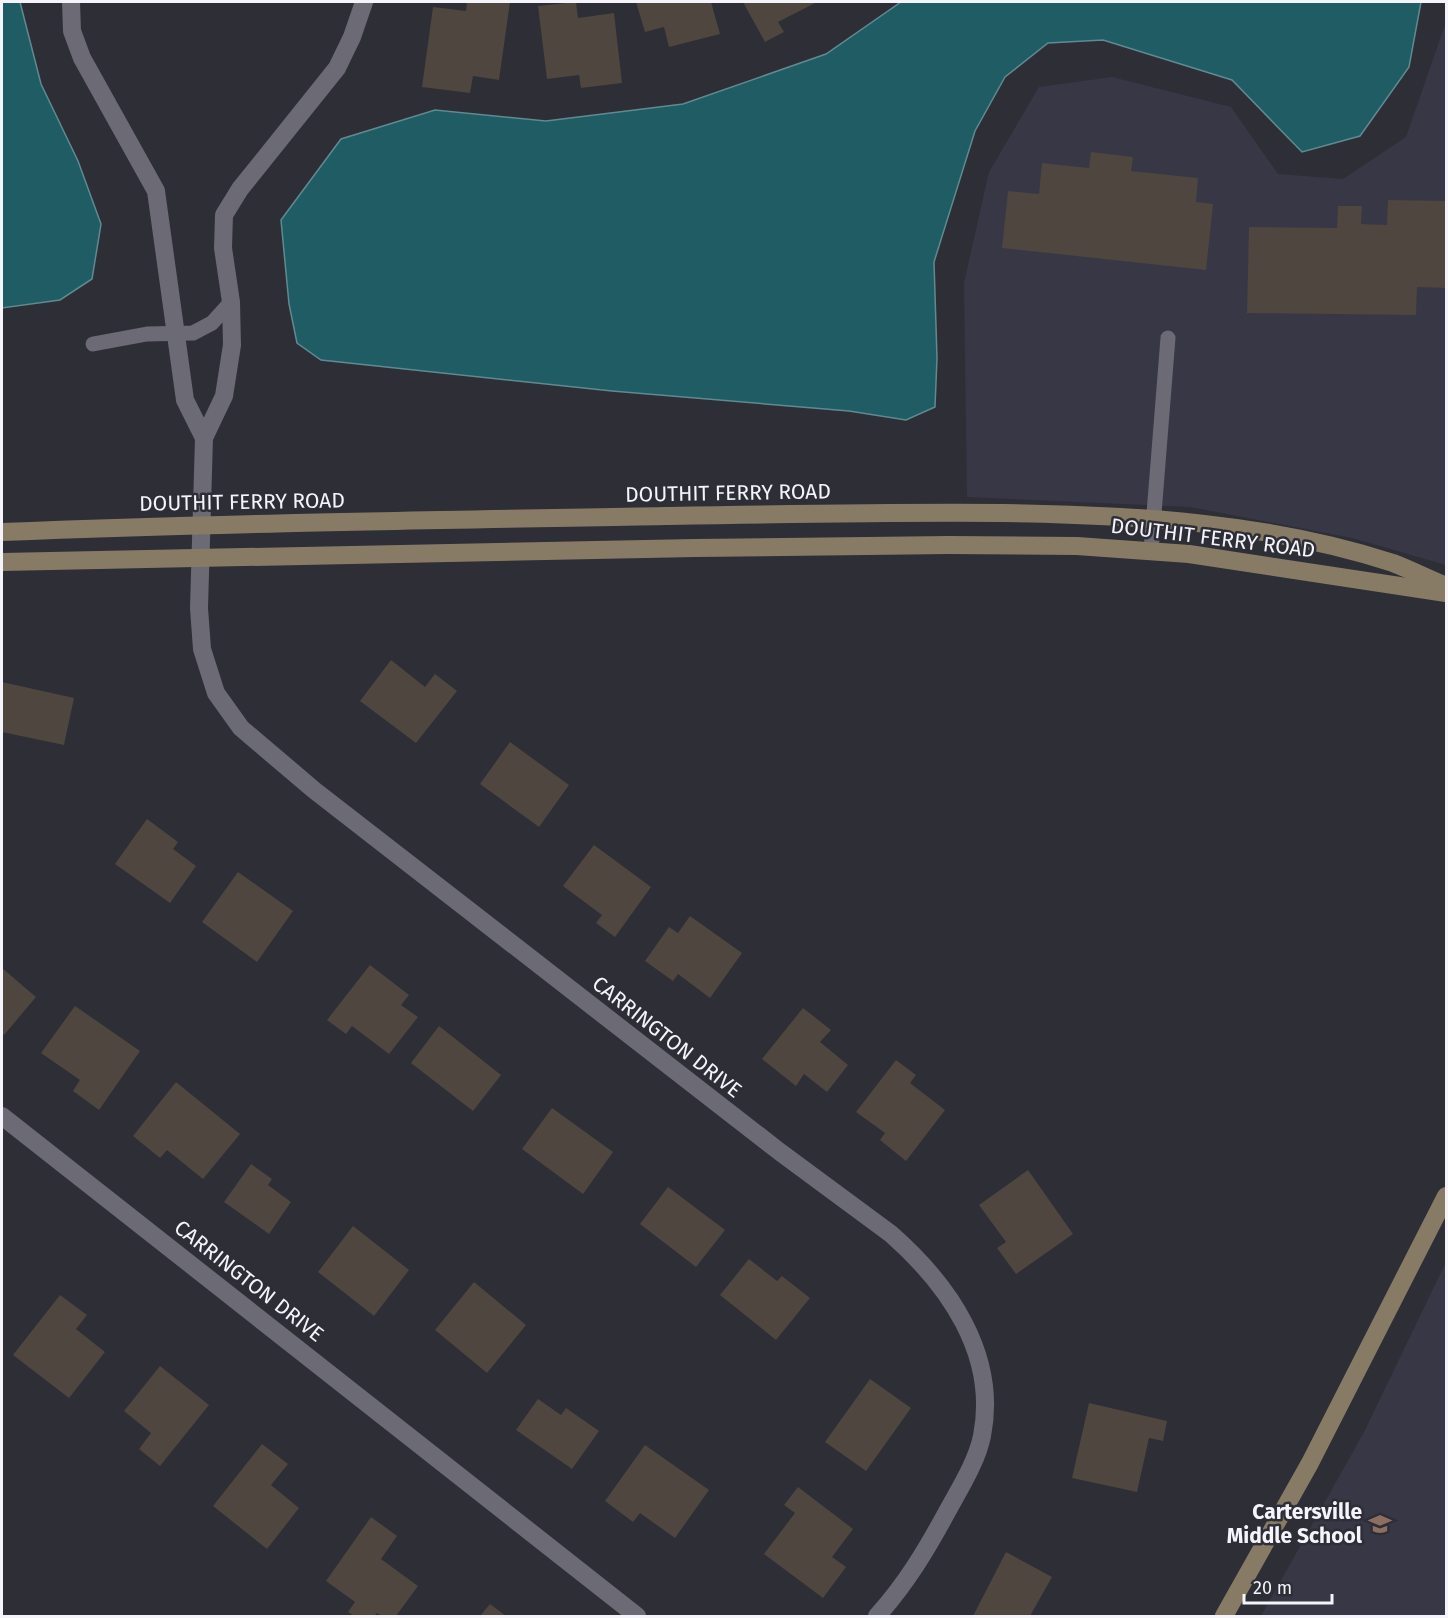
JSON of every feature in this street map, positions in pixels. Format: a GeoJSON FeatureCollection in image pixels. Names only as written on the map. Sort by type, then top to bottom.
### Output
{"type":"FeatureCollection","features":[{"type":"Feature","properties":{"kind":"street"},"geometry":{"type":"LineString","coordinates":[[71,2],[72,31],[82,57],[156,190],[185,400],[204,438]]}},
{"type":"Feature","properties":{"kind":"street"},"geometry":{"type":"LineString","coordinates":[[204,438],[224,396],[232,345],[231,302],[223,248],[224,215],[240,189],[337,68],[352,37],[364,2]]}},
{"type":"Feature","properties":{"kind":"street","name":"CARRINGTON DRIVE"},"geometry":{"type":"LineString","coordinates":[[204,438],[199,608],[204,660],[216,693],[241,728],[305,783],[492,930],[891,1234],[921,1260],[945,1291],[967,1327],[983,1368],[985,1402],[982,1437],[970,1466],[930,1542],[902,1589],[877,1617]]}},
{"type":"Feature","properties":{"kind":"street","name":"DOUTHIT FERRY ROAD"},"geometry":{"type":"LineString","coordinates":[[2,532],[202,524],[949,512],[1154,519],[1234,527],[1309,542],[1394,564],[1446,586]]}},
{"type":"Feature","properties":{"kind":"street","name":"DOUTHIT FERRY ROAD"},"geometry":{"type":"LineString","coordinates":[[2,562],[949,544],[1077,546],[1151,551],[1268,565],[1446,593]]}},
{"type":"Feature","properties":{"kind":"street","name":"CARRINGTON DRIVE"},"geometry":{"type":"LineString","coordinates":[[2,1116],[637,1617]]}},
{"type":"Feature","properties":{"kind":"street"},"geometry":{"type":"LineString","coordinates":[[1224,1617],[1310,1463],[1446,1197]]}},
{"type":"Feature","properties":{"kind":"lane"},"geometry":{"type":"LineString","coordinates":[[93,344],[147,334],[176,332],[185,334],[203,329],[231,302]]}},
{"type":"Feature","properties":{"kind":"lane"},"geometry":{"type":"LineString","coordinates":[[1151,551],[1167,338]]}},
{"type":"Feature","properties":{"kind":"shaded area"},"geometry":{"type":"Polygon","coordinates":[[[1446,22],[1446,565],[1352,538],[1190,507],[967,497],[964,283],[989,172],[1039,87],[1112,77],[1231,107],[1278,174],[1343,179],[1406,137],[1446,22]]]}},
{"type":"Feature","properties":{"kind":"shaded area","name":"Cartersville Middle School"},"geometry":{"type":"Polygon","coordinates":[[[1446,1262],[1446,1616],[1261,1616],[1364,1432],[1446,1262]]]}},
{"type":"Feature","properties":{"kind":"water"},"geometry":{"type":"Polygon","coordinates":[[[2,2],[20,2],[41,84],[78,161],[101,224],[92,279],[60,300],[2,308],[2,2]]]}},
{"type":"Feature","properties":{"kind":"water"},"geometry":{"type":"Polygon","coordinates":[[[901,2],[1421,2],[1409,67],[1360,136],[1302,152],[1232,80],[1103,40],[1048,43],[1005,77],[975,131],[934,262],[937,358],[935,407],[906,420],[849,411],[612,391],[321,360],[297,343],[289,304],[281,220],[341,139],[435,110],[546,121],[683,104],[826,54],[901,2]]]}},
{"type":"Feature","properties":{"kind":"building"},"geometry":{"type":"Polygon","coordinates":[[[467,2],[510,2],[499,80],[473,76],[470,93],[422,87],[433,7],[466,11],[467,2]]]}},
{"type":"Feature","properties":{"kind":"building"},"geometry":{"type":"Polygon","coordinates":[[[576,2],[578,18],[614,13],[622,83],[581,88],[579,75],[547,79],[538,6],[576,2]]]}},
{"type":"Feature","properties":{"kind":"building"},"geometry":{"type":"Polygon","coordinates":[[[636,2],[711,2],[720,34],[669,47],[664,27],[645,32],[636,2]]]}},
{"type":"Feature","properties":{"kind":"building"},"geometry":{"type":"Polygon","coordinates":[[[743,2],[817,2],[778,22],[784,32],[765,42],[743,2]]]}},
{"type":"Feature","properties":{"kind":"building"},"geometry":{"type":"Polygon","coordinates":[[[1091,152],[1133,157],[1131,171],[1198,178],[1196,202],[1213,204],[1206,270],[1002,248],[1008,191],[1039,194],[1042,163],[1089,168],[1091,152]]]}},
{"type":"Feature","properties":{"kind":"building"},"geometry":{"type":"Polygon","coordinates":[[[1388,200],[1446,201],[1446,288],[1417,287],[1416,315],[1247,313],[1249,227],[1337,228],[1338,206],[1362,206],[1361,224],[1387,225],[1388,200]]]}},
{"type":"Feature","properties":{"kind":"building"},"geometry":{"type":"Polygon","coordinates":[[[391,660],[425,687],[435,674],[457,691],[416,743],[360,701],[391,660]]]}},
{"type":"Feature","properties":{"kind":"building"},"geometry":{"type":"Polygon","coordinates":[[[2,682],[74,698],[64,745],[2,732],[2,682]]]}},
{"type":"Feature","properties":{"kind":"building"},"geometry":{"type":"Polygon","coordinates":[[[510,742],[569,785],[539,827],[480,784],[510,742]]]}},
{"type":"Feature","properties":{"kind":"building"},"geometry":{"type":"Polygon","coordinates":[[[147,819],[178,842],[173,849],[196,866],[170,903],[115,864],[147,819]]]}},
{"type":"Feature","properties":{"kind":"building"},"geometry":{"type":"Polygon","coordinates":[[[594,845],[651,887],[615,937],[596,923],[602,915],[563,886],[594,845]]]}},
{"type":"Feature","properties":{"kind":"building"},"geometry":{"type":"Polygon","coordinates":[[[238,872],[293,911],[257,962],[202,922],[238,872]]]}},
{"type":"Feature","properties":{"kind":"building"},"geometry":{"type":"Polygon","coordinates":[[[690,916],[742,953],[710,998],[678,974],[673,981],[645,961],[669,927],[678,933],[690,916]]]}},
{"type":"Feature","properties":{"kind":"building"},"geometry":{"type":"Polygon","coordinates":[[[370,965],[409,995],[401,1005],[418,1017],[389,1054],[352,1026],[346,1034],[327,1020],[370,965]]]}},
{"type":"Feature","properties":{"kind":"building"},"geometry":{"type":"Polygon","coordinates":[[[2,968],[36,997],[4,1035],[2,1033],[2,968]]]}},
{"type":"Feature","properties":{"kind":"building"},"geometry":{"type":"Polygon","coordinates":[[[75,1006],[140,1051],[99,1110],[73,1091],[80,1080],[41,1053],[75,1006]]]}},
{"type":"Feature","properties":{"kind":"building"},"geometry":{"type":"Polygon","coordinates":[[[803,1008],[831,1030],[820,1042],[848,1065],[827,1092],[804,1074],[796,1086],[762,1059],[803,1008]]]}},
{"type":"Feature","properties":{"kind":"building"},"geometry":{"type":"Polygon","coordinates":[[[439,1026],[501,1075],[473,1111],[411,1063],[439,1026]]]}},
{"type":"Feature","properties":{"kind":"building"},"geometry":{"type":"Polygon","coordinates":[[[896,1060],[916,1075],[910,1083],[945,1110],[906,1161],[880,1140],[885,1133],[856,1112],[896,1060]]]}},
{"type":"Feature","properties":{"kind":"building"},"geometry":{"type":"Polygon","coordinates":[[[176,1082],[240,1134],[203,1179],[167,1150],[160,1158],[133,1136],[176,1082]]]}},
{"type":"Feature","properties":{"kind":"building"},"geometry":{"type":"Polygon","coordinates":[[[552,1108],[613,1152],[583,1194],[522,1149],[552,1108]]]}},
{"type":"Feature","properties":{"kind":"building"},"geometry":{"type":"Polygon","coordinates":[[[251,1164],[272,1179],[268,1185],[291,1202],[269,1234],[224,1202],[251,1164]]]}},
{"type":"Feature","properties":{"kind":"building"},"geometry":{"type":"Polygon","coordinates":[[[1028,1170],[1073,1234],[1016,1274],[997,1248],[1006,1242],[979,1205],[1028,1170]]]}},
{"type":"Feature","properties":{"kind":"building"},"geometry":{"type":"Polygon","coordinates":[[[668,1187],[725,1230],[696,1267],[640,1224],[668,1187]]]}},
{"type":"Feature","properties":{"kind":"building"},"geometry":{"type":"Polygon","coordinates":[[[353,1226],[409,1270],[374,1316],[318,1272],[353,1226]]]}},
{"type":"Feature","properties":{"kind":"building"},"geometry":{"type":"Polygon","coordinates":[[[749,1259],[777,1281],[782,1276],[810,1298],[776,1340],[720,1295],[749,1259]]]}},
{"type":"Feature","properties":{"kind":"building"},"geometry":{"type":"Polygon","coordinates":[[[474,1282],[526,1325],[487,1373],[435,1330],[474,1282]]]}},
{"type":"Feature","properties":{"kind":"building"},"geometry":{"type":"Polygon","coordinates":[[[60,1295],[87,1315],[76,1329],[105,1352],[69,1398],[13,1355],[60,1295]]]}},
{"type":"Feature","properties":{"kind":"building"},"geometry":{"type":"Polygon","coordinates":[[[160,1366],[209,1405],[160,1466],[139,1449],[151,1433],[124,1411],[160,1366]]]}},
{"type":"Feature","properties":{"kind":"building"},"geometry":{"type":"Polygon","coordinates":[[[870,1379],[911,1408],[866,1471],[825,1442],[870,1379]]]}},
{"type":"Feature","properties":{"kind":"building"},"geometry":{"type":"Polygon","coordinates":[[[538,1399],[561,1415],[566,1408],[599,1431],[572,1469],[516,1430],[538,1399]]]}},
{"type":"Feature","properties":{"kind":"building"},"geometry":{"type":"Polygon","coordinates":[[[1089,1403],[1167,1421],[1163,1441],[1149,1438],[1137,1492],[1072,1478],[1089,1403]]]}},
{"type":"Feature","properties":{"kind":"building"},"geometry":{"type":"Polygon","coordinates":[[[262,1444],[288,1464],[271,1485],[299,1508],[267,1549],[213,1506],[262,1444]]]}},
{"type":"Feature","properties":{"kind":"building"},"geometry":{"type":"Polygon","coordinates":[[[645,1445],[709,1490],[675,1538],[640,1513],[633,1522],[605,1501],[645,1445]]]}},
{"type":"Feature","properties":{"kind":"building"},"geometry":{"type":"Polygon","coordinates":[[[798,1487],[853,1529],[832,1557],[846,1567],[823,1598],[764,1554],[795,1513],[784,1505],[798,1487]]]}},
{"type":"Feature","properties":{"kind":"building"},"geometry":{"type":"Polygon","coordinates":[[[371,1517],[397,1536],[381,1559],[418,1586],[396,1616],[382,1616],[377,1613],[374,1616],[354,1616],[348,1612],[355,1602],[326,1581],[371,1517]]]}},
{"type":"Feature","properties":{"kind":"building"},"geometry":{"type":"Polygon","coordinates":[[[1006,1552],[1052,1577],[1030,1616],[973,1616],[1006,1552]]]}},
{"type":"Feature","properties":{"kind":"building"},"geometry":{"type":"Polygon","coordinates":[[[490,1604],[506,1616],[480,1616],[490,1604]]]}},
{"type":"Feature","properties":{"kind":"place","name":"Cartersville Middle School"},"geometry":{"type":"Point","coordinates":[1380,1524]}}]}
